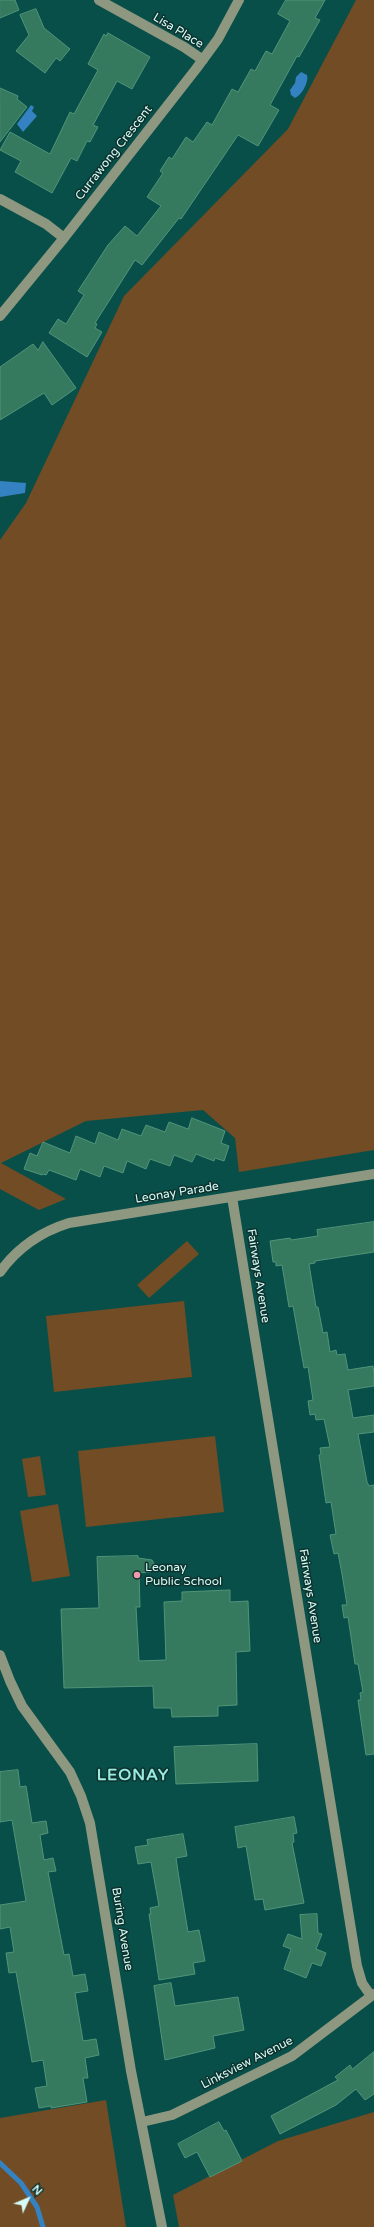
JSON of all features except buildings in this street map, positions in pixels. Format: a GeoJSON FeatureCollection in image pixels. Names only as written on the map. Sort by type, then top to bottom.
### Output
{"type":"FeatureCollection","features":[{"type":"Feature","properties":{"kind":"street","name":"Lisa Place"},"geometry":{"type":"LineString","coordinates":[[99,0],[203,60]]}},
{"type":"Feature","properties":{"kind":"street","name":"Currawong Crescent"},"geometry":{"type":"LineString","coordinates":[[0,316],[64,238],[203,60],[218,39],[239,0]]}},
{"type":"Feature","properties":{"kind":"street"},"geometry":{"type":"LineString","coordinates":[[0,199],[46,224],[64,238]]}},
{"type":"Feature","properties":{"kind":"street","name":"Leonay Parade"},"geometry":{"type":"LineString","coordinates":[[0,1272],[23,1246],[42,1233],[58,1227],[92,1219],[374,1174]]}},
{"type":"Feature","properties":{"kind":"street","name":"Fairways Avenue"},"geometry":{"type":"LineString","coordinates":[[232,1197],[357,1966],[362,1983],[372,1995]]}},
{"type":"Feature","properties":{"kind":"street","name":"Buring Avenue"},"geometry":{"type":"LineString","coordinates":[[0,1655],[22,1706],[70,1772],[86,1809],[94,1841],[131,2071],[162,2227]]}},
{"type":"Feature","properties":{"kind":"street","name":"Linksview Avenue"},"geometry":{"type":"LineString","coordinates":[[142,2122],[172,2115],[292,2056],[372,1995]]}},
{"type":"Feature","properties":{"kind":"shaded area"},"geometry":{"type":"Polygon","coordinates":[[[356,0],[374,0],[374,1150],[239,1172],[235,1138],[203,1110],[86,1121],[1,1163],[66,1199],[39,1210],[0,1189],[0,540],[26,503],[124,296],[288,129],[356,0]]]}},
{"type":"Feature","properties":{"kind":"shaded area"},"geometry":{"type":"Polygon","coordinates":[[[187,1241],[199,1254],[149,1298],[137,1285],[187,1241]]]}},
{"type":"Feature","properties":{"kind":"shaded area"},"geometry":{"type":"Polygon","coordinates":[[[184,1301],[192,1377],[54,1392],[46,1316],[184,1301]]]}},
{"type":"Feature","properties":{"kind":"shaded area"},"geometry":{"type":"Polygon","coordinates":[[[215,1436],[224,1512],[86,1527],[78,1451],[215,1436]]]}},
{"type":"Feature","properties":{"kind":"shaded area"},"geometry":{"type":"Polygon","coordinates":[[[40,1456],[46,1495],[28,1497],[22,1459],[40,1456]]]}},
{"type":"Feature","properties":{"kind":"shaded area"},"geometry":{"type":"Polygon","coordinates":[[[58,1504],[70,1576],[32,1582],[20,1511],[58,1504]]]}},
{"type":"Feature","properties":{"kind":"shaded area"},"geometry":{"type":"Polygon","coordinates":[[[106,2100],[126,2227],[0,2227],[0,2118],[106,2100]]]}},
{"type":"Feature","properties":{"kind":"shaded area"},"geometry":{"type":"Polygon","coordinates":[[[374,2112],[374,2227],[179,2227],[173,2195],[278,2141],[374,2112]]]}},
{"type":"Feature","properties":{"kind":"water"},"geometry":{"type":"Polygon","coordinates":[[[301,72],[307,75],[307,81],[302,91],[295,98],[291,95],[290,90],[295,83],[296,77],[301,72]]]}},
{"type":"Feature","properties":{"kind":"water"},"geometry":{"type":"Polygon","coordinates":[[[31,105],[34,107],[32,111],[37,116],[23,132],[17,124],[31,105]]]}},
{"type":"Feature","properties":{"kind":"water"},"geometry":{"type":"Polygon","coordinates":[[[0,481],[26,483],[25,493],[0,497],[0,481]]]}},
{"type":"Feature","properties":{"kind":"waterway"},"geometry":{"type":"LineString","coordinates":[[0,2163],[21,2183],[37,2207],[43,2227]]}},
{"type":"Feature","properties":{"kind":"place","name":"Leonay Public School"},"geometry":{"type":"Point","coordinates":[137,1575]}},
{"type":"Feature","properties":{"kind":"district","name":"LEONAY"},"geometry":{"type":"Point","coordinates":[133,1776]}}]}
